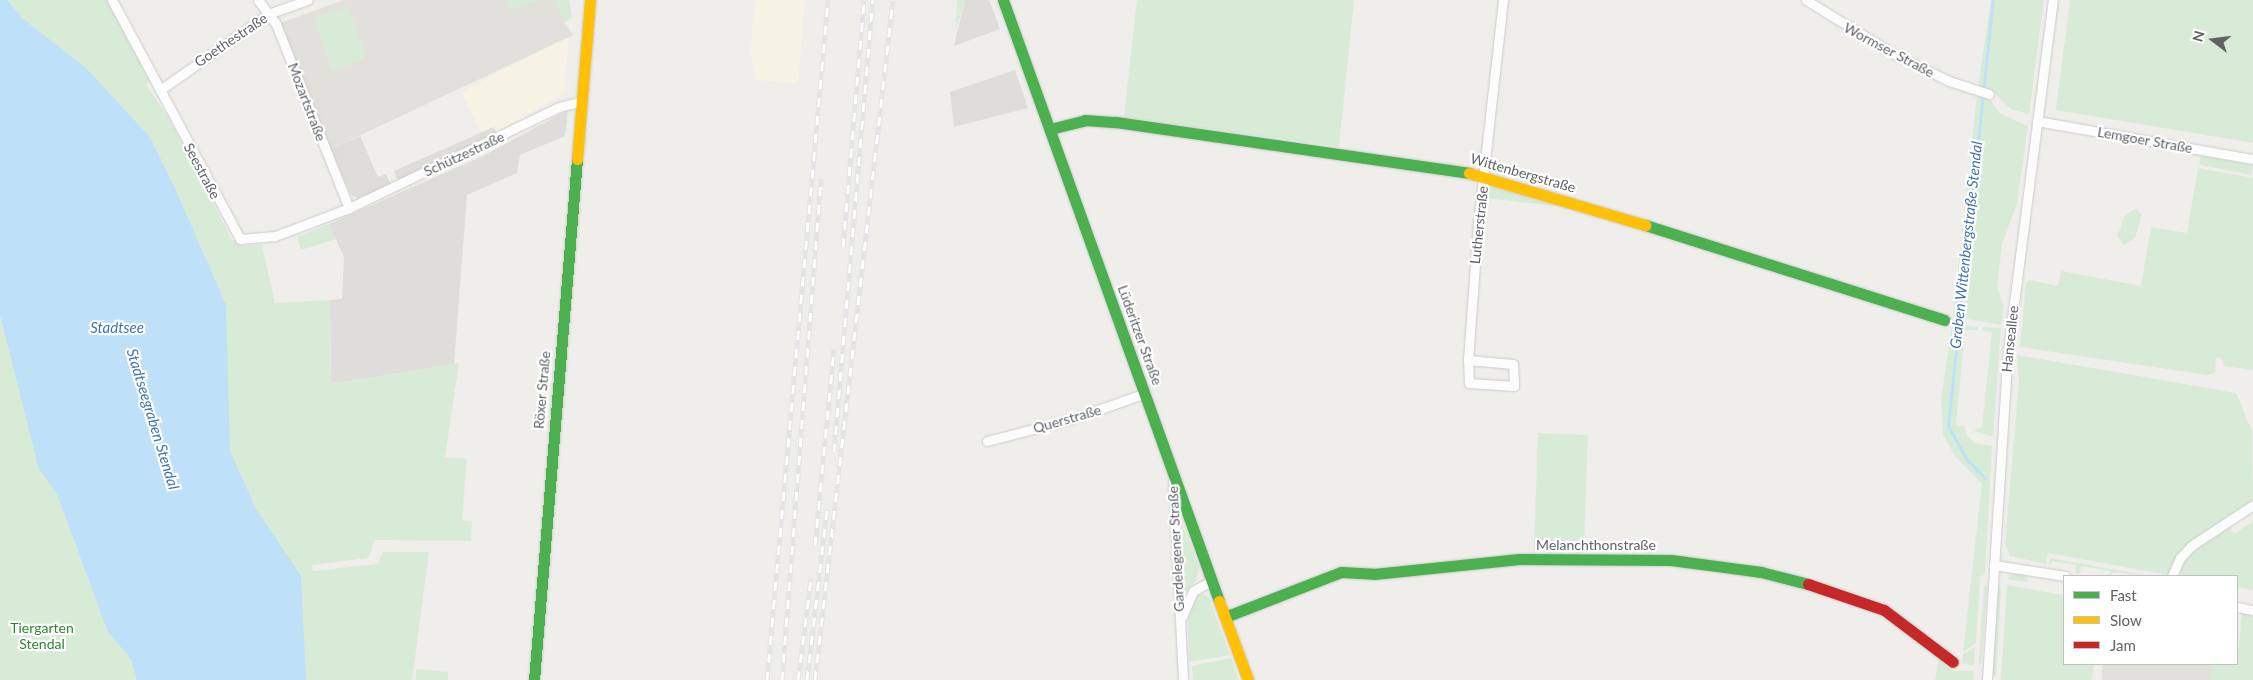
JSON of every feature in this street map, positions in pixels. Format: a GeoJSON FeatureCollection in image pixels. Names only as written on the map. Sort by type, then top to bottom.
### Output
{"type":"FeatureCollection","features":[{"type":"Feature","properties":{"kind":"street","name":"Seestraße"},"geometry":{"type":"LineString","coordinates":[[112,0],[240,239],[275,236],[349,208]]}},
{"type":"Feature","properties":{"kind":"street","name":"Mozartstraße"},"geometry":{"type":"LineString","coordinates":[[258,0],[276,24],[349,208]]}},
{"type":"Feature","properties":{"kind":"street","name":"Goethestraße"},"geometry":{"type":"LineString","coordinates":[[160,90],[268,14],[308,0]]}},
{"type":"Feature","properties":{"kind":"street","name":"Röxer Straße"},"geometry":{"type":"LineString","coordinates":[[534,680],[579,102],[590,0]]}},
{"type":"Feature","properties":{"kind":"street","name":"Lüderitzer Straße"},"geometry":{"type":"LineString","coordinates":[[1003,0],[1248,680]]}},
{"type":"Feature","properties":{"kind":"street","name":"Lutherstraße"},"geometry":{"type":"LineString","coordinates":[[1468,360],[1513,364],[1514,386],[1469,383],[1468,360],[1503,0]]}},
{"type":"Feature","properties":{"kind":"street","name":"Wormser Straße"},"geometry":{"type":"LineString","coordinates":[[1806,0],[1892,53],[1978,91],[1990,94]]}},
{"type":"Feature","properties":{"kind":"street","name":"Hanseallee"},"geometry":{"type":"LineString","coordinates":[[1987,680],[2009,343],[2054,0]]}},
{"type":"Feature","properties":{"kind":"street","name":"Schützestraße"},"geometry":{"type":"LineString","coordinates":[[349,208],[559,107],[579,102]]}},
{"type":"Feature","properties":{"kind":"street","name":"Wittenbergstraße"},"geometry":{"type":"LineString","coordinates":[[1050,129],[1086,120],[1116,122],[1485,175],[1944,320]]}},
{"type":"Feature","properties":{"kind":"street","name":"Lemgoer Straße"},"geometry":{"type":"LineString","coordinates":[[2038,121],[2253,159]]}},
{"type":"Feature","properties":{"kind":"street","name":"Querstraße"},"geometry":{"type":"LineString","coordinates":[[987,441],[1075,418],[1146,393]]}},
{"type":"Feature","properties":{"kind":"street","name":"Gardelegener Straße"},"geometry":{"type":"LineString","coordinates":[[1173,471],[1183,680]]}},
{"type":"Feature","properties":{"kind":"street"},"geometry":{"type":"LineString","coordinates":[[2172,575],[2180,558],[2191,546],[2253,505]]}},
{"type":"Feature","properties":{"kind":"street","name":"Melanchthonstraße"},"geometry":{"type":"LineString","coordinates":[[1225,617],[1341,572],[1374,574],[1519,559],[1671,560],[1761,572],[1842,594],[1890,614],[1953,662]]}},
{"type":"Feature","properties":{"kind":"street"},"geometry":{"type":"LineString","coordinates":[[1994,565],[2063,576]]}},
{"type":"Feature","properties":{"kind":"street","name":"Gardelegener Straße"},"geometry":{"type":"LineString","coordinates":[[1180,627],[1193,591],[1212,581]]}},
{"type":"Feature","properties":{"kind":"street"},"geometry":{"type":"LineString","coordinates":[[2238,607],[2253,610]]}},
{"type":"Feature","properties":{"kind":"shaded area"},"geometry":{"type":"Polygon","coordinates":[[[344,0],[569,0],[572,18],[564,22],[573,35],[331,149],[280,23],[344,0]]]}},
{"type":"Feature","properties":{"kind":"shaded area"},"geometry":{"type":"Polygon","coordinates":[[[755,0],[805,0],[798,83],[756,80],[750,53],[755,0]]]}},
{"type":"Feature","properties":{"kind":"shaded area"},"geometry":{"type":"Polygon","coordinates":[[[965,0],[989,0],[1000,29],[954,46],[965,0]]]}},
{"type":"Feature","properties":{"kind":"shaded area"},"geometry":{"type":"Polygon","coordinates":[[[569,37],[564,93],[497,134],[494,127],[481,133],[461,92],[569,37]]]}},
{"type":"Feature","properties":{"kind":"shaded area"},"geometry":{"type":"Polygon","coordinates":[[[1015,70],[1028,108],[954,127],[950,92],[1015,70]]]}},
{"type":"Feature","properties":{"kind":"shaded area"},"geometry":{"type":"Polygon","coordinates":[[[568,110],[565,136],[520,155],[517,173],[467,195],[454,364],[331,384],[330,300],[342,299],[344,257],[329,224],[483,156],[568,110]]]}},
{"type":"Feature","properties":{"kind":"shaded area"},"geometry":{"type":"Polygon","coordinates":[[[494,127],[497,135],[398,181],[394,171],[494,127]]]}},
{"type":"Feature","properties":{"kind":"shaded area"},"geometry":{"type":"Polygon","coordinates":[[[360,136],[378,177],[386,174],[391,185],[358,198],[351,195],[331,149],[360,136]]]}},
{"type":"Feature","properties":{"kind":"shaded area"},"geometry":{"type":"Polygon","coordinates":[[[2102,665],[2212,665],[2212,680],[2102,680],[2102,665]]]}},
{"type":"Feature","properties":{"kind":"green space","name":"Tiergarten Stendal"},"geometry":{"type":"Polygon","coordinates":[[[0,0],[108,0],[153,79],[146,85],[168,117],[232,240],[243,246],[262,245],[275,303],[330,300],[331,384],[459,363],[445,457],[467,459],[462,520],[472,521],[471,541],[375,540],[368,558],[312,565],[313,571],[377,564],[383,552],[429,552],[412,680],[0,680],[0,0]]]}},
{"type":"Feature","properties":{"kind":"green space"},"geometry":{"type":"Polygon","coordinates":[[[506,0],[539,0],[510,10],[506,0]]]}},
{"type":"Feature","properties":{"kind":"green space"},"geometry":{"type":"Polygon","coordinates":[[[556,0],[569,0],[572,18],[564,22],[556,0]]]}},
{"type":"Feature","properties":{"kind":"green space"},"geometry":{"type":"Polygon","coordinates":[[[957,0],[965,0],[956,29],[957,0]]]}},
{"type":"Feature","properties":{"kind":"green space"},"geometry":{"type":"Polygon","coordinates":[[[1137,0],[1354,0],[1339,147],[1124,117],[1137,0]]]}},
{"type":"Feature","properties":{"kind":"green space"},"geometry":{"type":"Polygon","coordinates":[[[1991,0],[2044,0],[2029,114],[2011,109],[1990,89],[1978,88],[1991,0]]]}},
{"type":"Feature","properties":{"kind":"green space"},"geometry":{"type":"Polygon","coordinates":[[[2070,0],[2253,0],[2253,143],[2056,110],[2070,0]]]}},
{"type":"Feature","properties":{"kind":"green space"},"geometry":{"type":"Polygon","coordinates":[[[348,6],[366,59],[332,71],[314,18],[348,6]]]}},
{"type":"Feature","properties":{"kind":"green space"},"geometry":{"type":"Polygon","coordinates":[[[1977,95],[1988,96],[1999,113],[2028,126],[2017,204],[2002,244],[1997,288],[2004,306],[2001,325],[1953,316],[1977,95]]]}},
{"type":"Feature","properties":{"kind":"green space"},"geometry":{"type":"Polygon","coordinates":[[[2201,155],[2253,165],[2251,175],[2199,165],[2201,155]]]}},
{"type":"Feature","properties":{"kind":"green space"},"geometry":{"type":"Polygon","coordinates":[[[2198,168],[2253,178],[2253,370],[2224,366],[2221,357],[2216,358],[2215,373],[2207,375],[2020,347],[2026,283],[2030,280],[2058,286],[2061,271],[2141,286],[2151,227],[2187,233],[2198,168]]]}},
{"type":"Feature","properties":{"kind":"green space"},"geometry":{"type":"Polygon","coordinates":[[[1500,185],[1534,200],[1554,203],[1555,206],[1486,198],[1490,187],[1500,185]]]}},
{"type":"Feature","properties":{"kind":"green space"},"geometry":{"type":"Polygon","coordinates":[[[2136,208],[2142,215],[2135,238],[2124,245],[2117,236],[2125,216],[2136,208]]]}},
{"type":"Feature","properties":{"kind":"green space"},"geometry":{"type":"Polygon","coordinates":[[[329,224],[336,239],[301,250],[297,237],[329,224]]]}},
{"type":"Feature","properties":{"kind":"green space"},"geometry":{"type":"Polygon","coordinates":[[[1952,324],[1978,327],[1978,330],[1965,330],[1956,425],[1965,426],[1966,434],[1975,443],[1992,446],[1985,574],[1980,577],[1976,643],[1963,652],[1982,484],[1955,456],[1943,434],[1941,400],[1952,324]]]}},
{"type":"Feature","properties":{"kind":"green space"},"geometry":{"type":"Polygon","coordinates":[[[1983,327],[2001,328],[1993,437],[1974,431],[1982,427],[1992,332],[1983,331],[1983,327]]]}},
{"type":"Feature","properties":{"kind":"green space"},"geometry":{"type":"Polygon","coordinates":[[[2017,355],[2236,393],[2252,431],[2253,500],[2198,536],[2169,575],[2048,553],[2046,564],[2010,556],[2005,544],[2019,382],[2017,355]]]}},
{"type":"Feature","properties":{"kind":"green space"},"geometry":{"type":"Polygon","coordinates":[[[1538,433],[1588,435],[1584,554],[1534,552],[1538,433]]]}},
{"type":"Feature","properties":{"kind":"green space"},"geometry":{"type":"Polygon","coordinates":[[[2253,521],[2253,590],[2238,587],[2238,575],[2181,575],[2180,565],[2209,538],[2230,527],[2234,534],[2253,521]]]}},
{"type":"Feature","properties":{"kind":"green space"},"geometry":{"type":"Polygon","coordinates":[[[1179,530],[1185,530],[1199,567],[1196,580],[1185,594],[1179,530]]]}},
{"type":"Feature","properties":{"kind":"green space"},"geometry":{"type":"Polygon","coordinates":[[[2050,558],[2144,575],[2114,572],[2109,575],[2110,571],[2081,566],[2080,574],[2075,573],[2076,565],[2052,561],[2048,568],[2050,558]]]}},
{"type":"Feature","properties":{"kind":"green space"},"geometry":{"type":"Polygon","coordinates":[[[2016,572],[2026,574],[2028,582],[2007,579],[2016,572]]]}},
{"type":"Feature","properties":{"kind":"green space"},"geometry":{"type":"Polygon","coordinates":[[[2007,585],[2063,595],[2063,665],[2094,665],[2092,680],[2001,680],[2007,585]]]}},
{"type":"Feature","properties":{"kind":"green space"},"geometry":{"type":"Polygon","coordinates":[[[1984,586],[1987,586],[1982,664],[1979,664],[1984,586]]]}},
{"type":"Feature","properties":{"kind":"green space"},"geometry":{"type":"Polygon","coordinates":[[[1999,586],[2001,588],[1996,676],[1993,675],[1999,586]]]}},
{"type":"Feature","properties":{"kind":"green space"},"geometry":{"type":"Polygon","coordinates":[[[1203,594],[1209,598],[1230,655],[1189,662],[1188,619],[1196,597],[1203,594]]]}},
{"type":"Feature","properties":{"kind":"green space"},"geometry":{"type":"Polygon","coordinates":[[[2242,612],[2253,614],[2253,680],[2209,680],[2212,665],[2238,665],[2242,612]]]}},
{"type":"Feature","properties":{"kind":"green space"},"geometry":{"type":"Polygon","coordinates":[[[1975,647],[1974,666],[1962,663],[1963,654],[1975,647]]]}},
{"type":"Feature","properties":{"kind":"green space"},"geometry":{"type":"Polygon","coordinates":[[[1231,658],[1239,680],[1193,680],[1192,666],[1231,658]]]}},
{"type":"Feature","properties":{"kind":"green space"},"geometry":{"type":"Polygon","coordinates":[[[1939,659],[1952,671],[1974,671],[1973,680],[1935,680],[1939,659]]]}},
{"type":"Feature","properties":{"kind":"green space"},"geometry":{"type":"Polygon","coordinates":[[[416,669],[448,672],[448,680],[416,680],[416,669]]]}},
{"type":"Feature","properties":{"kind":"water","name":"Stadtsee"},"geometry":{"type":"Polygon","coordinates":[[[0,0],[7,0],[22,18],[87,69],[150,137],[174,186],[226,305],[230,451],[256,509],[301,576],[306,680],[137,680],[131,659],[108,632],[57,494],[39,469],[0,315],[0,0]]]}},
{"type":"Feature","properties":{"kind":"waterway","name":"Graben Wittenbergstraße Stendal"},"geometry":{"type":"LineString","coordinates":[[1985,478],[1967,460],[1948,426],[1993,0]]}},
{"type":"Feature","properties":{"kind":"railway"},"geometry":{"type":"LineString","coordinates":[[767,680],[828,0]]}},
{"type":"Feature","properties":{"kind":"railway"},"geometry":{"type":"LineString","coordinates":[[843,247],[864,0]]}},
{"type":"Feature","properties":{"kind":"railway"},"geometry":{"type":"LineString","coordinates":[[834,452],[873,0]]}},
{"type":"Feature","properties":{"kind":"railway"},"geometry":{"type":"LineString","coordinates":[[815,680],[893,0]]}},
{"type":"Feature","properties":{"kind":"railway"},"geometry":{"type":"LineString","coordinates":[[782,680],[821,179]]}},
{"type":"Feature","properties":{"kind":"railway"},"geometry":{"type":"LineString","coordinates":[[815,545],[834,349]]}},
{"type":"Feature","properties":{"kind":"railway"},"geometry":{"type":"LineString","coordinates":[[807,680],[827,509]]}},
{"type":"Feature","properties":{"kind":"railway"},"geometry":{"type":"LineString","coordinates":[[798,680],[811,578]]}},
{"type":"Feature","properties":{"kind":"traffic: fast"},"geometry":{"type":"LineString","coordinates":[[1003,0],[1219,601]]}},
{"type":"Feature","properties":{"kind":"traffic: fast"},"geometry":{"type":"LineString","coordinates":[[1050,129],[1085,120],[1116,122],[1469,173]]}},
{"type":"Feature","properties":{"kind":"traffic: fast"},"geometry":{"type":"LineString","coordinates":[[534,680],[577,159]]}},
{"type":"Feature","properties":{"kind":"traffic: fast"},"geometry":{"type":"LineString","coordinates":[[1645,225],[1944,320]]}},
{"type":"Feature","properties":{"kind":"traffic: fast"},"geometry":{"type":"LineString","coordinates":[[1225,617],[1341,572],[1374,574],[1519,559],[1671,560],[1761,572],[1808,584]]}},
{"type":"Feature","properties":{"kind":"traffic: slow"},"geometry":{"type":"LineString","coordinates":[[577,159],[590,0]]}},
{"type":"Feature","properties":{"kind":"traffic: slow"},"geometry":{"type":"LineString","coordinates":[[1469,173],[1645,225]]}},
{"type":"Feature","properties":{"kind":"traffic: slow"},"geometry":{"type":"LineString","coordinates":[[1219,601],[1248,680]]}},
{"type":"Feature","properties":{"kind":"traffic: jam"},"geometry":{"type":"LineString","coordinates":[[1808,584],[1884,610],[1953,662]]}},
{"type":"Feature","properties":{"kind":"water label","name":"Stadtseegraben Stendal"},"geometry":{"type":"Point","coordinates":[153,419]}}]}
